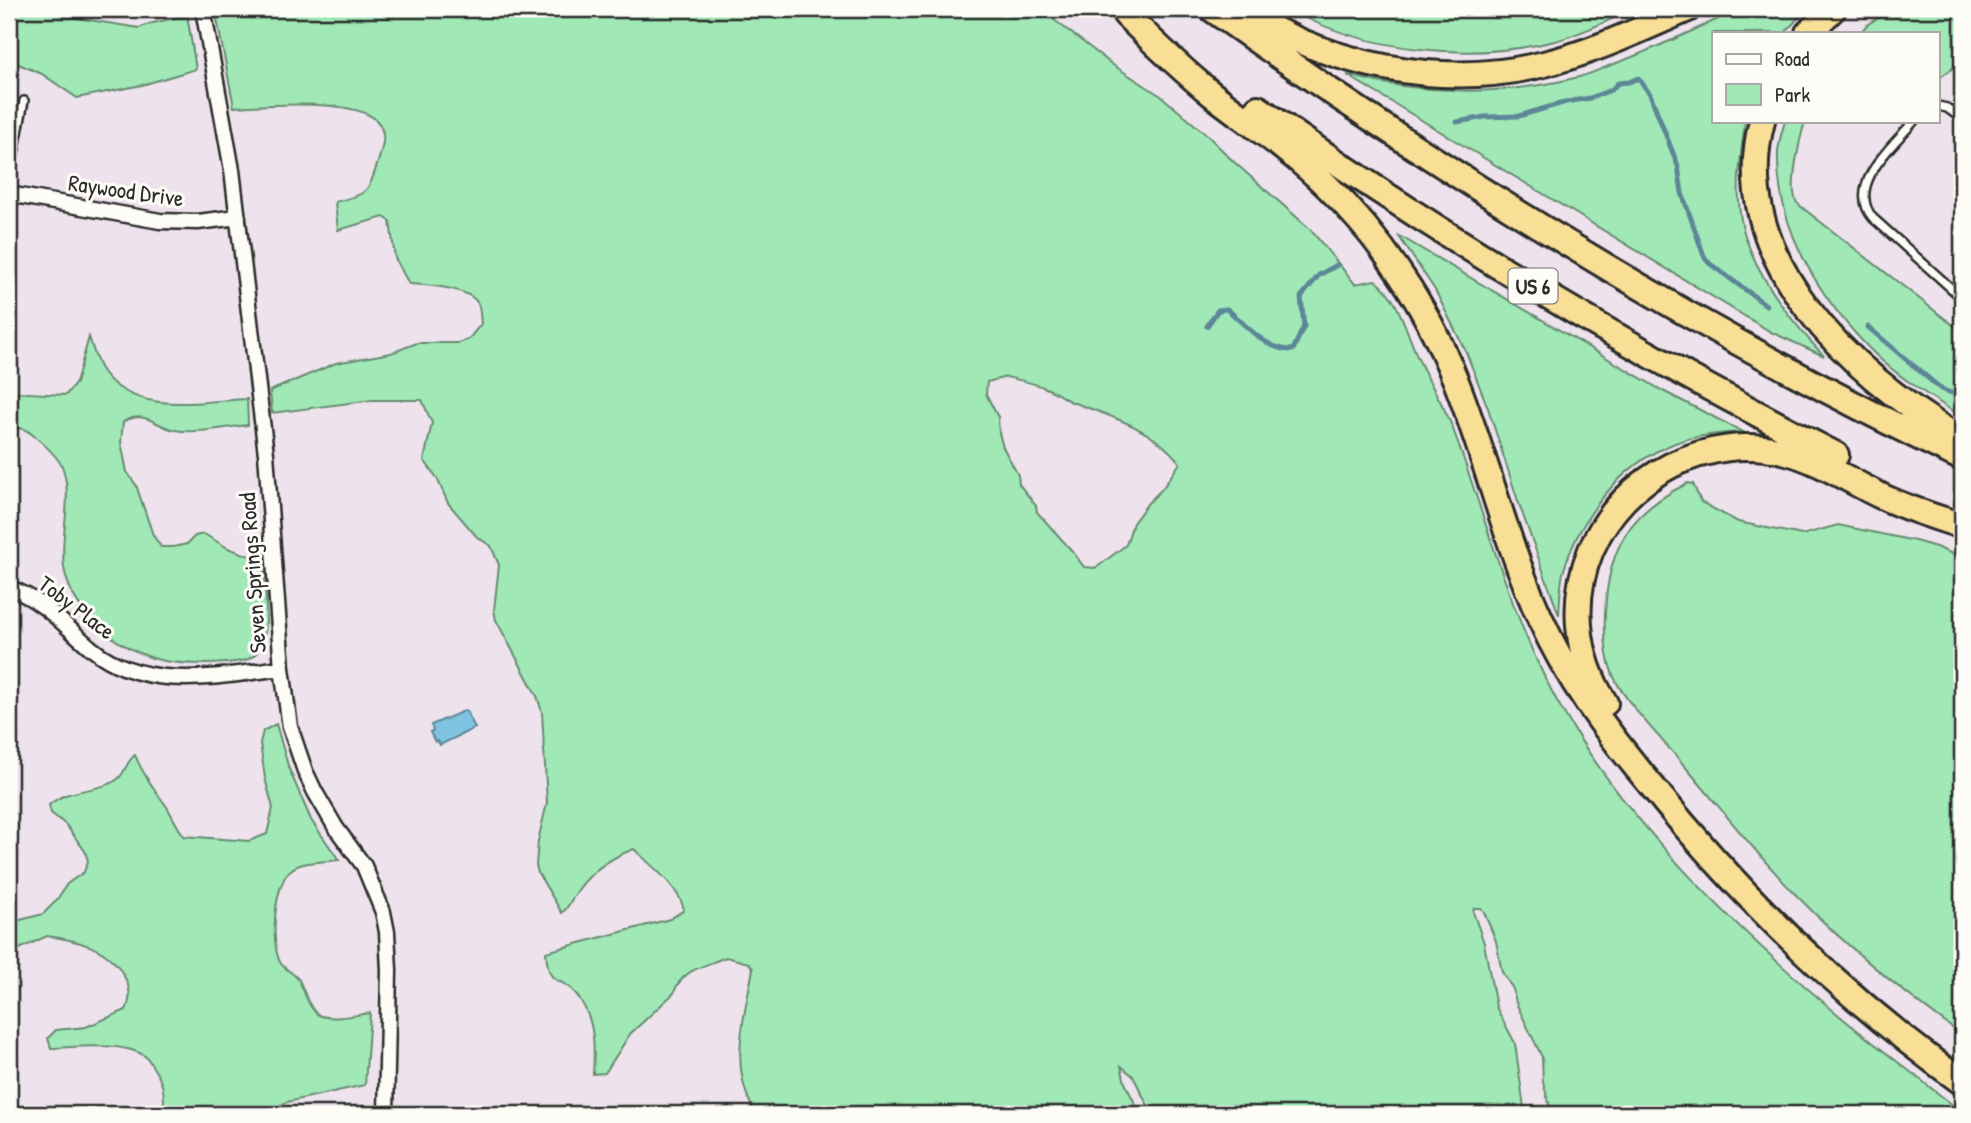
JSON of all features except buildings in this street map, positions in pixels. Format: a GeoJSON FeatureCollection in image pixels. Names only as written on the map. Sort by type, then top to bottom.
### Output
{"type":"FeatureCollection","features":[{"type":"Feature","properties":{"kind":"highway","name":"US 6"},"geometry":{"type":"LineString","coordinates":[[1212,9],[1394,134],[1600,264],[1802,377],[1962,458]]}},
{"type":"Feature","properties":{"kind":"highway"},"geometry":{"type":"LineString","coordinates":[[1239,9],[1286,36],[1352,59],[1397,69],[1467,74],[1517,69],[1563,59],[1688,9]]}},
{"type":"Feature","properties":{"kind":"highway"},"geometry":{"type":"LineString","coordinates":[[1809,32],[1833,9]]}},
{"type":"Feature","properties":{"kind":"highway","name":"US 6"},"geometry":{"type":"LineString","coordinates":[[1122,12],[1296,134],[1501,267],[1725,397],[1962,519]]}},
{"type":"Feature","properties":{"kind":"highway"},"geometry":{"type":"LineString","coordinates":[[1122,12],[1174,61],[1286,149],[1327,186],[1365,228],[1402,277],[1433,328],[1458,383],[1510,541],[1540,618],[1574,680],[1613,738],[1701,845],[1768,915],[1871,1012],[1962,1082]]}},
{"type":"Feature","properties":{"kind":"highway"},"geometry":{"type":"LineString","coordinates":[[1762,122],[1757,161],[1760,213],[1772,248],[1793,287],[1823,327],[1870,374],[1906,404],[1962,440]]}},
{"type":"Feature","properties":{"kind":"highway"},"geometry":{"type":"LineString","coordinates":[[1962,526],[1884,497],[1802,456],[1751,447],[1714,450],[1677,461],[1660,471],[1615,509],[1587,560],[1579,595],[1578,615],[1586,664],[1600,695],[1618,723],[1676,796],[1740,869],[1812,941],[1879,1000],[1962,1065]]}},
{"type":"Feature","properties":{"kind":"street","name":"Seven Springs Road"},"geometry":{"type":"LineString","coordinates":[[203,9],[238,217],[266,454],[282,668],[290,727],[305,772],[336,828],[364,866],[383,912],[389,970],[386,1114]]}},
{"type":"Feature","properties":{"kind":"street","name":"Raywood Drive"},"geometry":{"type":"LineString","coordinates":[[9,194],[160,221],[198,222],[238,217]]}},
{"type":"Feature","properties":{"kind":"street","name":"Toby Place"},"geometry":{"type":"LineString","coordinates":[[9,588],[36,602],[106,658],[140,673],[163,678],[197,678],[282,668]]}},
{"type":"Feature","properties":{"kind":"lane"},"geometry":{"type":"LineString","coordinates":[[9,181],[12,148],[24,101]]}},
{"type":"Feature","properties":{"kind":"lane"},"geometry":{"type":"LineString","coordinates":[[1940,106],[1948,108],[1962,119]]}},
{"type":"Feature","properties":{"kind":"lane"},"geometry":{"type":"LineString","coordinates":[[1913,122],[1869,177],[1864,203],[1872,218],[1962,298]]}},
{"type":"Feature","properties":{"kind":"green space"},"geometry":{"type":"Polygon","coordinates":[[[9,9],[41,9],[64,16],[139,28],[187,15],[196,69],[142,85],[77,98],[42,74],[9,60],[9,9]]]}},
{"type":"Feature","properties":{"kind":"green space"},"geometry":{"type":"Polygon","coordinates":[[[215,9],[1040,9],[1113,65],[1161,96],[1208,136],[1310,229],[1355,284],[1375,280],[1383,287],[1396,305],[1422,367],[1449,420],[1526,636],[1557,701],[1585,746],[1650,833],[1726,913],[1807,988],[1962,1114],[1552,1114],[1543,1082],[1542,1057],[1516,1003],[1513,989],[1502,972],[1496,941],[1481,908],[1474,908],[1473,912],[1484,943],[1496,1007],[1515,1043],[1524,1108],[1528,1114],[1152,1114],[1133,1076],[1121,1066],[1125,1083],[1140,1114],[756,1114],[747,1097],[740,1061],[743,1024],[753,969],[749,963],[726,957],[688,973],[677,985],[674,993],[630,1034],[605,1073],[593,1074],[594,1042],[587,1013],[576,994],[552,977],[546,952],[670,919],[684,910],[681,901],[664,877],[634,849],[616,857],[593,873],[562,913],[538,873],[538,841],[547,803],[542,712],[537,696],[496,620],[494,610],[499,565],[491,546],[477,537],[448,503],[437,478],[424,460],[432,423],[422,400],[373,400],[272,413],[270,391],[336,363],[391,353],[417,343],[458,343],[468,340],[481,324],[478,304],[472,297],[456,290],[409,284],[395,258],[390,221],[384,217],[338,230],[335,202],[365,191],[374,173],[383,141],[377,121],[351,109],[331,106],[288,104],[234,107],[215,9]],[[1006,377],[987,382],[986,394],[998,417],[1003,447],[1018,475],[1019,484],[1036,506],[1037,512],[1084,567],[1096,568],[1126,545],[1133,523],[1180,463],[1158,441],[1131,425],[1072,402],[1043,387],[1006,377]]]}},
{"type":"Feature","properties":{"kind":"green space"},"geometry":{"type":"Polygon","coordinates":[[[1289,9],[1634,9],[1555,41],[1489,51],[1454,51],[1384,44],[1319,24],[1289,9]]]}},
{"type":"Feature","properties":{"kind":"green space"},"geometry":{"type":"Polygon","coordinates":[[[1741,9],[1806,9],[1786,32],[1712,32],[1712,122],[1745,122],[1739,202],[1749,247],[1776,297],[1824,356],[1771,332],[1347,75],[1376,82],[1434,89],[1463,91],[1522,88],[1579,77],[1741,9]]]}},
{"type":"Feature","properties":{"kind":"green space"},"geometry":{"type":"Polygon","coordinates":[[[1962,9],[1962,61],[1940,78],[1940,32],[1862,32],[1872,22],[1898,12],[1962,9]]]}},
{"type":"Feature","properties":{"kind":"green space"},"geometry":{"type":"Polygon","coordinates":[[[1785,122],[1805,122],[1794,173],[1797,203],[1962,332],[1962,417],[1908,382],[1879,358],[1840,315],[1822,290],[1794,238],[1785,210],[1779,181],[1778,152],[1785,122]]]}},
{"type":"Feature","properties":{"kind":"green space"},"geometry":{"type":"Polygon","coordinates":[[[1398,235],[1663,391],[1743,432],[1708,435],[1675,443],[1655,452],[1620,479],[1591,513],[1570,552],[1562,578],[1559,615],[1466,352],[1435,290],[1398,235]]]}},
{"type":"Feature","properties":{"kind":"green space"},"geometry":{"type":"Polygon","coordinates":[[[89,337],[103,372],[116,386],[132,395],[169,403],[247,399],[248,425],[184,431],[138,417],[123,422],[121,442],[127,472],[136,485],[153,535],[161,547],[187,544],[195,536],[204,534],[228,548],[263,561],[265,634],[261,646],[253,656],[242,661],[207,664],[168,662],[147,656],[106,632],[94,622],[74,596],[64,567],[67,493],[63,468],[37,438],[19,428],[9,429],[9,392],[66,395],[76,383],[89,337]]]}},
{"type":"Feature","properties":{"kind":"green space"},"geometry":{"type":"Polygon","coordinates":[[[1688,483],[1693,484],[1701,502],[1738,522],[1802,535],[1838,525],[1915,541],[1962,558],[1962,1035],[1838,936],[1784,883],[1644,720],[1613,675],[1607,652],[1605,621],[1607,590],[1617,551],[1625,534],[1651,506],[1688,483]]]}},
{"type":"Feature","properties":{"kind":"green space"},"geometry":{"type":"Polygon","coordinates":[[[276,724],[289,769],[311,820],[339,860],[302,864],[286,876],[281,886],[276,913],[277,953],[280,962],[299,980],[317,1014],[333,1018],[370,1013],[365,1085],[287,1102],[263,1114],[162,1114],[164,1098],[161,1082],[148,1060],[139,1053],[101,1046],[51,1048],[48,1038],[56,1030],[86,1027],[126,1010],[130,996],[129,987],[117,965],[90,946],[47,936],[9,954],[9,923],[43,914],[67,884],[84,872],[88,861],[85,851],[66,825],[51,813],[49,805],[65,795],[115,781],[135,755],[145,776],[184,836],[249,841],[267,834],[273,808],[260,743],[263,731],[276,724]]]}},
{"type":"Feature","properties":{"kind":"water"},"geometry":{"type":"Polygon","coordinates":[[[466,710],[475,728],[440,745],[438,741],[435,742],[430,732],[433,730],[431,725],[466,710]]]}},
{"type":"Feature","properties":{"kind":"waterway"},"geometry":{"type":"LineString","coordinates":[[1457,122],[1485,117],[1519,116],[1590,98],[1611,90],[1618,83],[1638,78],[1650,94],[1678,166],[1682,193],[1704,256],[1709,263],[1766,305]]}},
{"type":"Feature","properties":{"kind":"waterway"},"geometry":{"type":"LineString","coordinates":[[1207,326],[1218,310],[1227,309],[1265,342],[1293,350],[1304,326],[1301,297],[1319,275],[1337,265]]}},
{"type":"Feature","properties":{"kind":"waterway"},"geometry":{"type":"LineString","coordinates":[[1868,327],[1941,389],[1962,397]]}}]}
